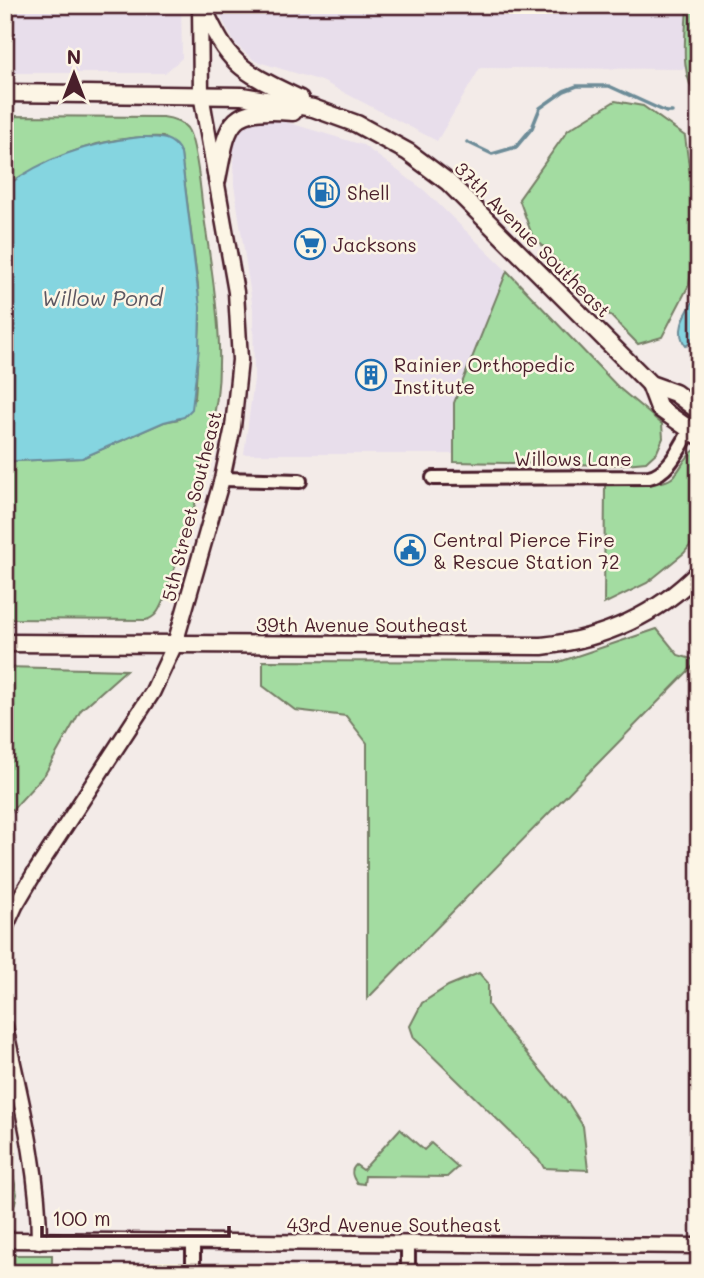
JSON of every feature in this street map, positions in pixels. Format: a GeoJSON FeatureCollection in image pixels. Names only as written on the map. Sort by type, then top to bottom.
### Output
{"type":"FeatureCollection","features":[{"type":"Feature","properties":{"kind":"main road"},"geometry":{"type":"LineString","coordinates":[[201,5],[222,46],[244,71],[334,115]]}},
{"type":"Feature","properties":{"kind":"main road","name":"37th Avenue Southeast"},"geometry":{"type":"LineString","coordinates":[[5,93],[201,94],[270,99],[334,115],[381,136],[448,182],[650,384],[659,408],[694,433]]}},
{"type":"Feature","properties":{"kind":"main road"},"geometry":{"type":"LineString","coordinates":[[217,180],[227,131],[245,114],[281,111],[334,115]]}},
{"type":"Feature","properties":{"kind":"main road","name":"37th Avenue Southeast"},"geometry":{"type":"LineString","coordinates":[[650,384],[675,393],[699,411]]}},
{"type":"Feature","properties":{"kind":"main road","name":"39th Avenue Southeast"},"geometry":{"type":"LineString","coordinates":[[5,643],[542,646],[573,642],[628,624],[662,604],[699,572]]}},
{"type":"Feature","properties":{"kind":"street","name":"5th Street Southeast"},"geometry":{"type":"LineString","coordinates":[[5,928],[34,874],[152,693],[175,644],[222,479],[233,427],[240,360],[236,292],[201,94],[201,5]]}},
{"type":"Feature","properties":{"kind":"street","name":"Willows Lane"},"geometry":{"type":"LineString","coordinates":[[433,478],[656,476],[694,433]]}},
{"type":"Feature","properties":{"kind":"street"},"geometry":{"type":"LineString","coordinates":[[222,479],[300,481]]}},
{"type":"Feature","properties":{"kind":"street"},"geometry":{"type":"LineString","coordinates":[[5,1027],[30,1145],[39,1241]]}},
{"type":"Feature","properties":{"kind":"street","name":"43rd Avenue Southeast"},"geometry":{"type":"LineString","coordinates":[[5,1240],[699,1246]]}},
{"type":"Feature","properties":{"kind":"street"},"geometry":{"type":"LineString","coordinates":[[193,1242],[193,1273]]}},
{"type":"Feature","properties":{"kind":"street"},"geometry":{"type":"LineString","coordinates":[[408,1244],[408,1273]]}},
{"type":"Feature","properties":{"kind":"shaded area"},"geometry":{"type":"Polygon","coordinates":[[[5,5],[181,5],[182,58],[165,73],[5,73],[5,5]]]}},
{"type":"Feature","properties":{"kind":"shaded area"},"geometry":{"type":"Polygon","coordinates":[[[218,5],[693,5],[693,69],[480,68],[437,141],[322,81],[255,61],[235,44],[218,5]]]}},
{"type":"Feature","properties":{"kind":"shaded area"},"geometry":{"type":"Polygon","coordinates":[[[263,119],[286,122],[363,145],[424,190],[507,271],[454,403],[454,454],[244,454],[254,379],[253,309],[234,185],[233,139],[251,122],[263,119]]]}},
{"type":"Feature","properties":{"kind":"green space"},"geometry":{"type":"Polygon","coordinates":[[[687,5],[699,5],[699,99],[692,89],[686,67],[687,5]]]}},
{"type":"Feature","properties":{"kind":"green space"},"geometry":{"type":"Polygon","coordinates":[[[615,101],[643,106],[685,136],[697,228],[689,285],[662,337],[638,344],[532,235],[519,199],[568,130],[615,101]]]}},
{"type":"Feature","properties":{"kind":"green space"},"geometry":{"type":"Polygon","coordinates":[[[5,116],[166,117],[184,125],[193,142],[218,320],[219,379],[209,437],[212,437],[213,441],[166,595],[156,613],[146,620],[5,619],[5,527],[9,516],[5,498],[5,465],[14,461],[82,458],[164,422],[179,419],[195,398],[200,323],[198,286],[181,154],[163,137],[121,139],[80,149],[41,165],[5,187],[5,116]]]}},
{"type":"Feature","properties":{"kind":"green space"},"geometry":{"type":"Polygon","coordinates":[[[507,271],[619,388],[662,424],[663,438],[657,452],[646,462],[615,465],[454,462],[454,403],[507,271]]]}},
{"type":"Feature","properties":{"kind":"green space"},"geometry":{"type":"Polygon","coordinates":[[[695,450],[699,451],[699,534],[684,553],[647,583],[604,604],[605,484],[641,484],[668,480],[695,450]]]}},
{"type":"Feature","properties":{"kind":"green space"},"geometry":{"type":"Polygon","coordinates":[[[657,629],[678,655],[698,661],[367,999],[367,743],[346,716],[295,710],[263,686],[263,661],[559,662],[657,629]]]}},
{"type":"Feature","properties":{"kind":"green space"},"geometry":{"type":"Polygon","coordinates":[[[5,667],[126,670],[81,710],[45,774],[5,818],[5,667]]]}},
{"type":"Feature","properties":{"kind":"green space"},"geometry":{"type":"Polygon","coordinates":[[[479,973],[488,983],[488,1005],[569,1104],[583,1126],[588,1170],[544,1168],[540,1161],[414,1038],[410,1026],[422,1003],[448,986],[479,973]]]}},
{"type":"Feature","properties":{"kind":"green space"},"geometry":{"type":"Polygon","coordinates":[[[400,1129],[424,1150],[431,1143],[458,1167],[447,1177],[365,1176],[364,1184],[357,1183],[352,1174],[354,1167],[356,1165],[363,1170],[400,1129]]]}},
{"type":"Feature","properties":{"kind":"green space"},"geometry":{"type":"Polygon","coordinates":[[[5,1136],[17,1194],[12,1215],[5,1219],[5,1136]]]}},
{"type":"Feature","properties":{"kind":"green space"},"geometry":{"type":"Polygon","coordinates":[[[5,1255],[52,1255],[52,1273],[5,1273],[5,1255]]]}},
{"type":"Feature","properties":{"kind":"water","name":"Willow Pond"},"geometry":{"type":"Polygon","coordinates":[[[141,137],[170,141],[181,154],[200,307],[199,348],[192,409],[184,417],[164,422],[82,458],[14,461],[5,465],[5,187],[53,159],[87,147],[141,137]]]}},
{"type":"Feature","properties":{"kind":"water"},"geometry":{"type":"Polygon","coordinates":[[[699,291],[698,329],[686,346],[682,339],[682,326],[699,291]]]}},
{"type":"Feature","properties":{"kind":"waterway"},"geometry":{"type":"LineString","coordinates":[[467,142],[492,154],[516,147],[532,128],[540,108],[564,91],[577,86],[609,86],[666,112],[672,112]]}},
{"type":"Feature","properties":{"kind":"waterway"},"geometry":{"type":"LineString","coordinates":[[5,598],[9,616]]}},
{"type":"Feature","properties":{"kind":"place","name":"Shell"},"geometry":{"type":"Point","coordinates":[324,192]}},
{"type":"Feature","properties":{"kind":"place","name":"Jacksons"},"geometry":{"type":"Point","coordinates":[310,244]}},
{"type":"Feature","properties":{"kind":"place","name":"Rainier Orthopedic Institute"},"geometry":{"type":"Point","coordinates":[371,375]}},
{"type":"Feature","properties":{"kind":"place","name":"Central Pierce Fire & Rescue Station 72"},"geometry":{"type":"Point","coordinates":[410,550]}}]}
